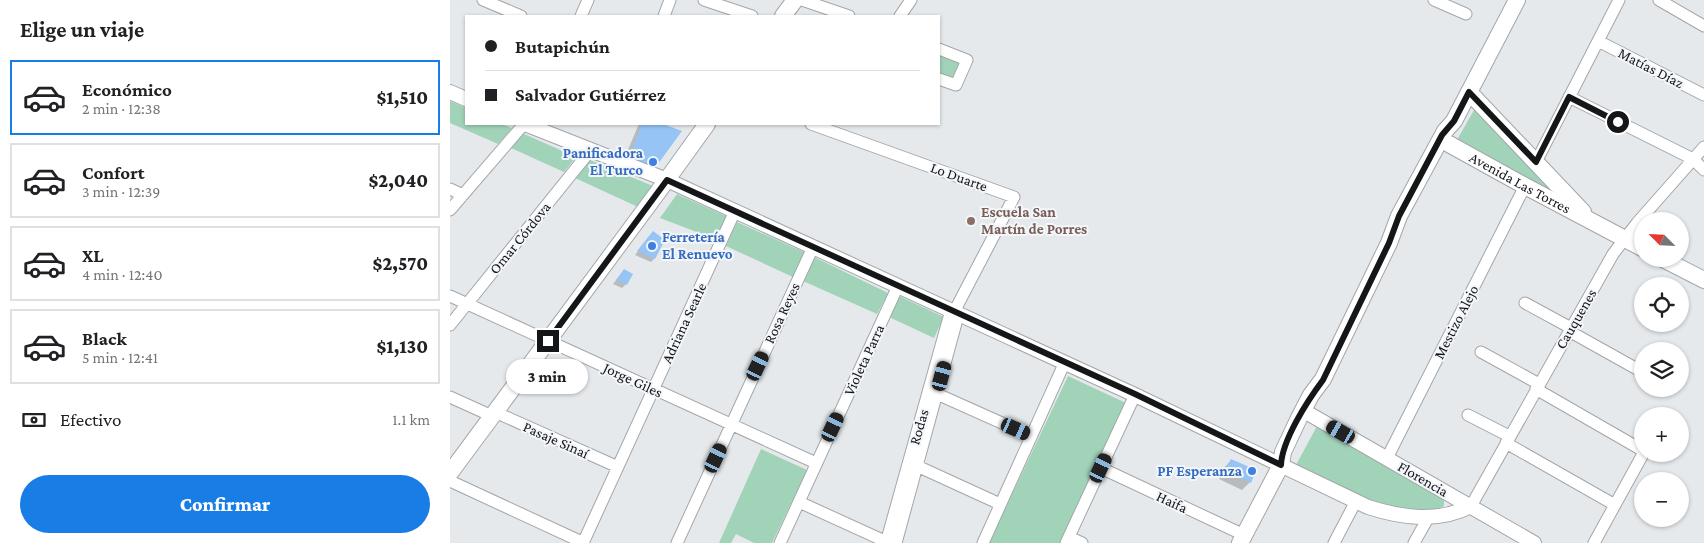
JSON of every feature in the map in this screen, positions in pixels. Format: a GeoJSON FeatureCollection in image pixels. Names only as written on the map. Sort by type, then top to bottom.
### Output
{"type":"FeatureCollection","features":[{"type":"Feature","properties":{"kind":"main road"},"geometry":{"type":"LineString","coordinates":[[784,15],[795,0]]}},
{"type":"Feature","properties":{"kind":"main road"},"geometry":{"type":"LineString","coordinates":[[1242,539],[1281,465],[1283,452],[1305,417],[1311,395],[1323,380],[1389,243],[1399,216],[1442,135],[1454,121],[1517,0]]}},
{"type":"Feature","properties":{"kind":"main road","name":"Avenida Las Torres"},"geometry":{"type":"LineString","coordinates":[[1469,92],[1592,221]]}},
{"type":"Feature","properties":{"kind":"main road"},"geometry":{"type":"LineString","coordinates":[[1389,243],[1405,225],[1449,144],[1453,134],[1454,121]]}},
{"type":"Feature","properties":{"kind":"main road"},"geometry":{"type":"LineString","coordinates":[[450,473],[706,125]]}},
{"type":"Feature","properties":{"kind":"main road","name":"Avenida Las Torres"},"geometry":{"type":"LineString","coordinates":[[1449,144],[1634,244]]}},
{"type":"Feature","properties":{"kind":"main road"},"geometry":{"type":"LineString","coordinates":[[1681,268],[1704,280]]}},
{"type":"Feature","properties":{"kind":"street"},"geometry":{"type":"LineString","coordinates":[[483,0],[519,15]]}},
{"type":"Feature","properties":{"kind":"street"},"geometry":{"type":"LineString","coordinates":[[581,15],[588,0]]}},
{"type":"Feature","properties":{"kind":"street"},"geometry":{"type":"LineString","coordinates":[[664,15],[670,0]]}},
{"type":"Feature","properties":{"kind":"street"},"geometry":{"type":"LineString","coordinates":[[704,0],[749,15]]}},
{"type":"Feature","properties":{"kind":"street"},"geometry":{"type":"LineString","coordinates":[[802,0],[846,15]]}},
{"type":"Feature","properties":{"kind":"street"},"geometry":{"type":"LineString","coordinates":[[901,15],[911,0]]}},
{"type":"Feature","properties":{"kind":"street"},"geometry":{"type":"LineString","coordinates":[[1434,0],[1466,14]]}},
{"type":"Feature","properties":{"kind":"street"},"geometry":{"type":"LineString","coordinates":[[1536,162],[1619,0]]}},
{"type":"Feature","properties":{"kind":"street"},"geometry":{"type":"LineString","coordinates":[[1660,0],[1704,26]]}},
{"type":"Feature","properties":{"kind":"street","name":"Matías Díaz"},"geometry":{"type":"LineString","coordinates":[[1598,40],[1704,95]]}},
{"type":"Feature","properties":{"kind":"street"},"geometry":{"type":"LineString","coordinates":[[940,49],[967,60],[956,85],[940,79]]}},
{"type":"Feature","properties":{"kind":"street"},"geometry":{"type":"LineString","coordinates":[[450,92],[465,99]]}},
{"type":"Feature","properties":{"kind":"street"},"geometry":{"type":"LineString","coordinates":[[1569,97],[1693,159],[1704,170]]}},
{"type":"Feature","properties":{"kind":"street"},"geometry":{"type":"LineString","coordinates":[[450,210],[523,125]]}},
{"type":"Feature","properties":{"kind":"street"},"geometry":{"type":"LineString","coordinates":[[526,125],[667,180],[1135,394],[1356,501],[1393,514],[1428,518],[1453,514],[1471,506]]}},
{"type":"Feature","properties":{"kind":"street","name":"Lo Duarte"},"geometry":{"type":"LineString","coordinates":[[817,125],[1014,197],[952,311]]}},
{"type":"Feature","properties":{"kind":"street","name":"Cauquenes"},"geometry":{"type":"LineString","coordinates":[[1471,506],[1507,439],[1624,238],[1704,147]]}},
{"type":"Feature","properties":{"kind":"street","name":"Omar Córdova"},"geometry":{"type":"LineString","coordinates":[[450,325],[590,151]]}},
{"type":"Feature","properties":{"kind":"street","name":"Mestizo Alejo"},"geometry":{"type":"LineString","coordinates":[[1387,458],[1524,186]]}},
{"type":"Feature","properties":{"kind":"street"},"geometry":{"type":"LineString","coordinates":[[450,189],[463,195]]}},
{"type":"Feature","properties":{"kind":"street","name":"Adriana Searle"},"geometry":{"type":"LineString","coordinates":[[583,543],[735,212]]}},
{"type":"Feature","properties":{"kind":"street","name":"Rosa Reyes"},"geometry":{"type":"LineString","coordinates":[[677,543],[813,247]]}},
{"type":"Feature","properties":{"kind":"street","name":"Violeta Parra"},"geometry":{"type":"LineString","coordinates":[[780,543],[898,286]]}},
{"type":"Feature","properties":{"kind":"street","name":"Jorge Giles"},"geometry":{"type":"LineString","coordinates":[[450,296],[816,463]]}},
{"type":"Feature","properties":{"kind":"street"},"geometry":{"type":"LineString","coordinates":[[1525,303],[1634,367]]}},
{"type":"Feature","properties":{"kind":"street","name":"Rodas"},"geometry":{"type":"LineString","coordinates":[[889,543],[917,466],[937,394],[956,323],[952,311]]}},
{"type":"Feature","properties":{"kind":"street","name":"Rodas"},"geometry":{"type":"LineString","coordinates":[[889,543],[952,311]]}},
{"type":"Feature","properties":{"kind":"street"},"geometry":{"type":"LineString","coordinates":[[1481,352],[1634,446]]}},
{"type":"Feature","properties":{"kind":"street"},"geometry":{"type":"LineString","coordinates":[[983,543],[1065,362]]}},
{"type":"Feature","properties":{"kind":"street"},"geometry":{"type":"LineString","coordinates":[[937,394],[1031,436]]}},
{"type":"Feature","properties":{"kind":"street"},"geometry":{"type":"LineString","coordinates":[[1082,543],[1067,540],[1135,394]]}},
{"type":"Feature","properties":{"kind":"street","name":"Pasaje Sinaí"},"geometry":{"type":"LineString","coordinates":[[450,397],[618,467]]}},
{"type":"Feature","properties":{"kind":"street"},"geometry":{"type":"LineString","coordinates":[[1468,414],[1615,505]]}},
{"type":"Feature","properties":{"kind":"street","name":"Florencia"},"geometry":{"type":"LineString","coordinates":[[1305,417],[1387,458],[1534,543]]}},
{"type":"Feature","properties":{"kind":"street"},"geometry":{"type":"LineString","coordinates":[[1594,543],[1638,462]]}},
{"type":"Feature","properties":{"kind":"street"},"geometry":{"type":"LineString","coordinates":[[917,466],[1000,504]]}},
{"type":"Feature","properties":{"kind":"street","name":"Haifa"},"geometry":{"type":"LineString","coordinates":[[1101,468],[1242,539]]}},
{"type":"Feature","properties":{"kind":"street"},"geometry":{"type":"LineString","coordinates":[[450,482],[583,543]]}},
{"type":"Feature","properties":{"kind":"street"},"geometry":{"type":"LineString","coordinates":[[1334,543],[1356,501]]}},
{"type":"Feature","properties":{"kind":"street"},"geometry":{"type":"LineString","coordinates":[[799,502],[889,543]]}},
{"type":"Feature","properties":{"kind":"street"},"geometry":{"type":"LineString","coordinates":[[1414,543],[1428,518]]}},
{"type":"Feature","properties":{"kind":"green space"},"geometry":{"type":"Polygon","coordinates":[[[940,53],[960,61],[952,80],[940,75],[940,53]]]}},
{"type":"Feature","properties":{"kind":"green space"},"geometry":{"type":"Polygon","coordinates":[[[450,101],[465,108],[465,125],[504,125],[512,128],[498,144],[450,123],[450,101]]]}},
{"type":"Feature","properties":{"kind":"green space"},"geometry":{"type":"Polygon","coordinates":[[[1474,110],[1567,201],[1457,140],[1474,110]]]}},
{"type":"Feature","properties":{"kind":"green space"},"geometry":{"type":"Polygon","coordinates":[[[522,133],[576,157],[564,172],[511,148],[522,133]]]}},
{"type":"Feature","properties":{"kind":"green space"},"geometry":{"type":"Polygon","coordinates":[[[590,160],[653,186],[638,207],[575,178],[590,160]]]}},
{"type":"Feature","properties":{"kind":"green space"},"geometry":{"type":"Polygon","coordinates":[[[677,194],[728,217],[715,239],[660,218],[677,194]]]}},
{"type":"Feature","properties":{"kind":"green space"},"geometry":{"type":"Polygon","coordinates":[[[737,222],[806,253],[795,278],[726,246],[737,222]]]}},
{"type":"Feature","properties":{"kind":"green space"},"geometry":{"type":"Polygon","coordinates":[[[814,257],[888,293],[877,314],[803,281],[814,257]]]}},
{"type":"Feature","properties":{"kind":"green space"},"geometry":{"type":"Polygon","coordinates":[[[899,296],[944,317],[934,338],[889,317],[899,296]]]}},
{"type":"Feature","properties":{"kind":"green space"},"geometry":{"type":"Polygon","coordinates":[[[1068,376],[1126,403],[1061,543],[989,543],[1068,376]]]}},
{"type":"Feature","properties":{"kind":"green space"},"geometry":{"type":"Polygon","coordinates":[[[1317,426],[1444,499],[1444,506],[1428,510],[1392,507],[1343,489],[1296,465],[1317,426]]]}},
{"type":"Feature","properties":{"kind":"green space"},"geometry":{"type":"Polygon","coordinates":[[[761,449],[807,470],[772,543],[754,543],[736,534],[731,543],[719,543],[761,449]]]}},
{"type":"Feature","properties":{"kind":"building"},"geometry":{"type":"Polygon","coordinates":[[[642,125],[666,125],[682,131],[655,168],[629,157],[642,125]]]}},
{"type":"Feature","properties":{"kind":"building","name":"Ferretería El Renuevo"},"geometry":{"type":"Polygon","coordinates":[[[653,231],[665,240],[655,259],[637,251],[653,231]]]}},
{"type":"Feature","properties":{"kind":"building"},"geometry":{"type":"Polygon","coordinates":[[[624,269],[633,274],[627,285],[616,280],[624,269]]]}},
{"type":"Feature","properties":{"kind":"building"},"geometry":{"type":"Polygon","coordinates":[[[1231,459],[1256,470],[1251,483],[1225,471],[1231,459]]]}},
{"type":"Feature","properties":{"kind":"place","name":"Panificadora El Turco"},"geometry":{"type":"Point","coordinates":[653,162]}},
{"type":"Feature","properties":{"kind":"place","name":"Escuela San Martín de Porres"},"geometry":{"type":"Point","coordinates":[971,221]}},
{"type":"Feature","properties":{"kind":"place","name":"Ferretería El Renuevo"},"geometry":{"type":"Point","coordinates":[652,246]}},
{"type":"Feature","properties":{"kind":"place","name":"PF Esperanza"},"geometry":{"type":"Point","coordinates":[1252,471]}},
{"type":"Feature","properties":{"kind":"route"},"geometry":{"type":"LineString","coordinates":[[548,341],[667,180],[1135,394],[1281,465],[1283,452],[1298,418],[1311,395],[1323,380],[1389,243],[1399,216],[1442,135],[1454,121],[1469,92],[1536,162],[1569,97],[1618,122]]}}]}
